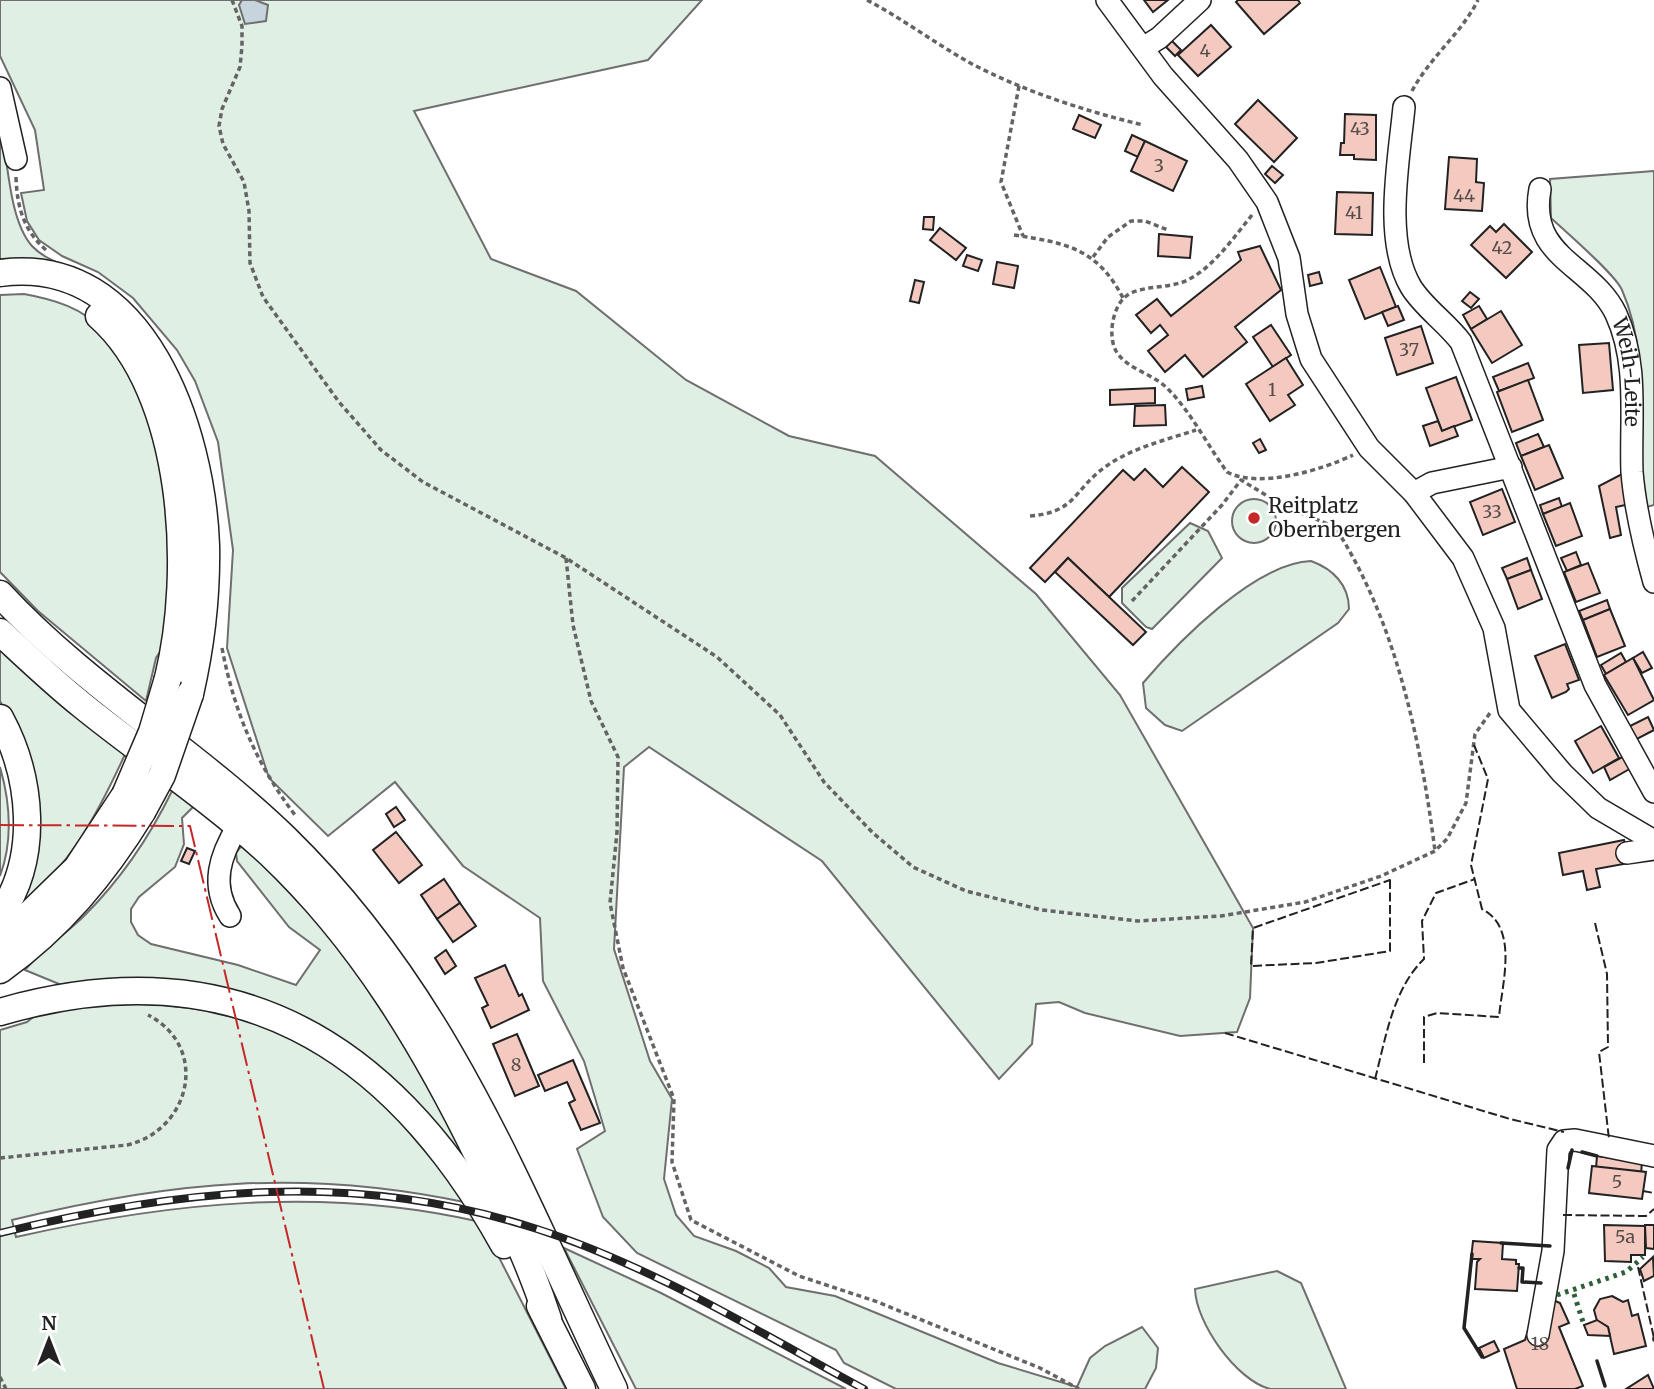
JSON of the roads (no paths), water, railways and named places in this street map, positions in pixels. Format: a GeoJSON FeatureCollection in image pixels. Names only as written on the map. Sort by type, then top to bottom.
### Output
{"type":"FeatureCollection","features":[{"type":"Feature","properties":{"kind":"main road"},"geometry":{"type":"LineString","coordinates":[[0,273],[31,272],[52,275],[98,295],[136,330],[160,364],[191,448],[204,520],[204,601],[190,694],[162,775],[77,868],[0,943]]}},
{"type":"Feature","properties":{"kind":"main road"},"geometry":{"type":"LineString","coordinates":[[0,287],[50,289],[82,303],[113,329],[140,371],[162,427],[180,515],[181,601],[168,678],[134,804],[89,890],[45,933],[0,970]]}},
{"type":"Feature","properties":{"kind":"main road"},"geometry":{"type":"LineString","coordinates":[[0,594],[51,644],[266,821],[327,882],[380,945],[421,1003],[469,1082],[614,1389]]}},
{"type":"Feature","properties":{"kind":"main road"},"geometry":{"type":"LineString","coordinates":[[0,632],[82,705],[238,826],[279,863],[338,927],[400,1015],[443,1088],[517,1236],[548,1319]]}},
{"type":"Feature","properties":{"kind":"main road"},"geometry":{"type":"LineString","coordinates":[[0,718],[21,769],[27,826],[18,879],[0,915]]}},
{"type":"Feature","properties":{"kind":"main road"},"geometry":{"type":"LineString","coordinates":[[0,1012],[83,994],[169,991],[252,1008],[321,1040],[379,1080],[428,1133],[492,1224],[548,1319],[582,1389]]}},
{"type":"Feature","properties":{"kind":"street"},"geometry":{"type":"LineString","coordinates":[[1107,0],[1180,96],[1238,160],[1268,202],[1285,246],[1297,314],[1311,359],[1369,448],[1414,493],[1445,531],[1482,595],[1501,657],[1509,710],[1580,791],[1610,818],[1654,841]]}},
{"type":"Feature","properties":{"kind":"street"},"geometry":{"type":"LineString","coordinates":[[1143,48],[1159,38],[1200,0]]}},
{"type":"Feature","properties":{"kind":"street"},"geometry":{"type":"LineString","coordinates":[[0,88],[16,159]]}},
{"type":"Feature","properties":{"kind":"street"},"geometry":{"type":"LineString","coordinates":[[1404,107],[1396,242],[1401,267],[1412,289],[1448,324],[1461,342],[1595,685],[1654,792]]}},
{"type":"Feature","properties":{"kind":"street","name":"Weih-Leite"},"geometry":{"type":"LineString","coordinates":[[1539,189],[1538,220],[1548,241],[1606,298],[1623,333],[1631,369],[1634,498],[1654,582]]}},
{"type":"Feature","properties":{"kind":"street"},"geometry":{"type":"LineString","coordinates":[[1414,493],[1443,480],[1511,467]]}},
{"type":"Feature","properties":{"kind":"street"},"geometry":{"type":"LineString","coordinates":[[230,916],[221,895],[219,864],[224,848],[238,826]]}},
{"type":"Feature","properties":{"kind":"street"},"geometry":{"type":"LineString","coordinates":[[1627,853],[1654,849]]}},
{"type":"Feature","properties":{"kind":"street"},"geometry":{"type":"LineString","coordinates":[[1538,1335],[1553,1251],[1558,1150],[1564,1141],[1575,1140],[1654,1156]]}},
{"type":"Feature","properties":{"kind":"railway"},"geometry":{"type":"LineString","coordinates":[[0,1233],[135,1205],[202,1196],[268,1192],[335,1192],[402,1198],[469,1210],[537,1229],[622,1262],[704,1302],[864,1389]]}},
{"type":"Feature","properties":{"kind":"place","name":"Reitplatz Obernbergen"},"geometry":{"type":"Point","coordinates":[1254,518]}}]}
